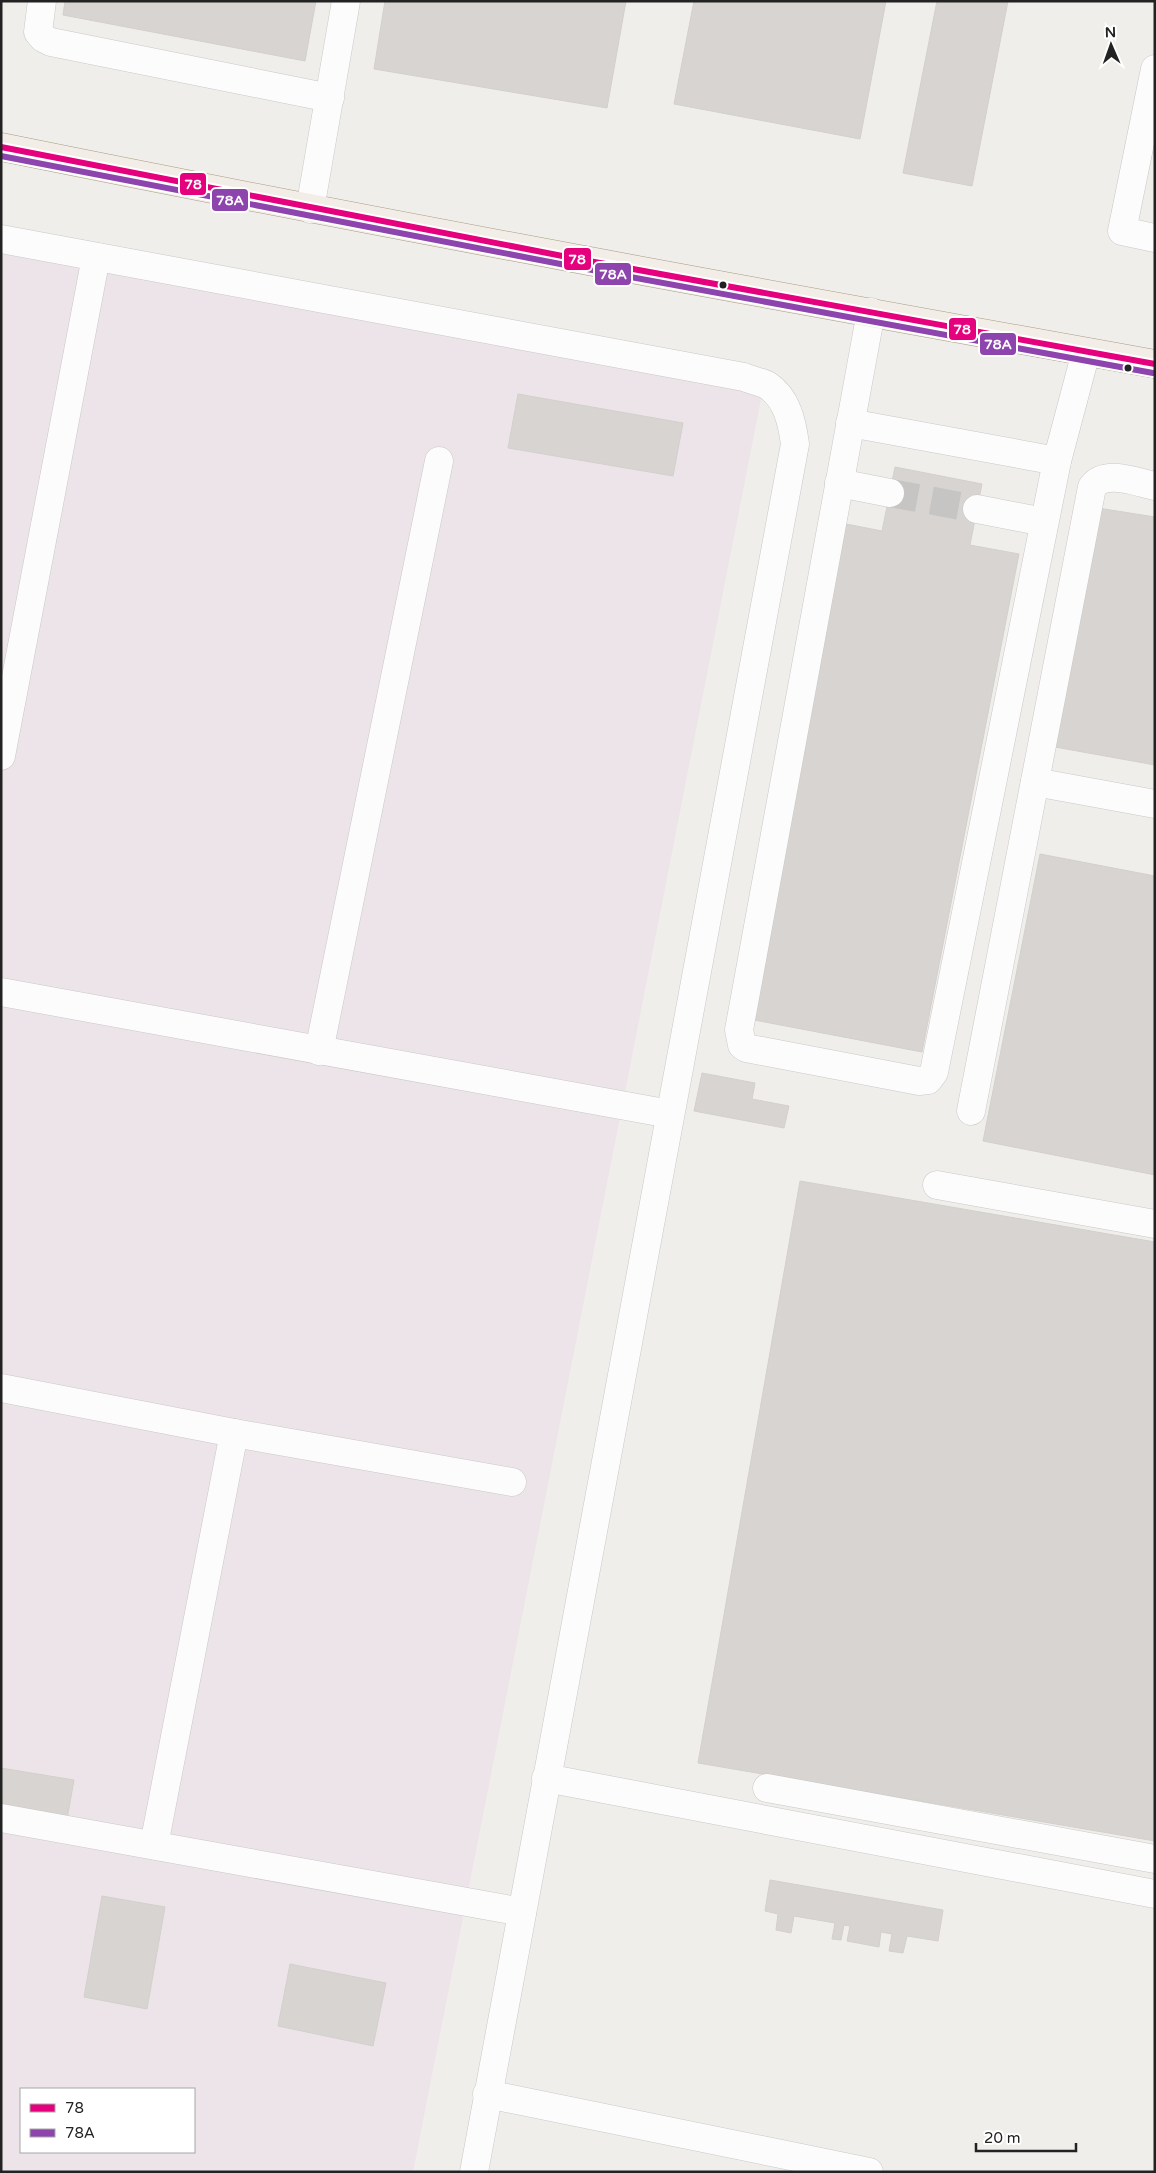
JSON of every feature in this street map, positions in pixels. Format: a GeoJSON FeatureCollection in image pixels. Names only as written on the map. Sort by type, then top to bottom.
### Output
{"type":"FeatureCollection","features":[{"type":"Feature","properties":{"kind":"main road"},"geometry":{"type":"LineString","coordinates":[[1,147],[602,265],[1155,364]]}},
{"type":"Feature","properties":{"kind":"lane"},"geometry":{"type":"LineString","coordinates":[[42,1],[38,32],[43,38],[51,42],[330,98]]}},
{"type":"Feature","properties":{"kind":"lane"},"geometry":{"type":"LineString","coordinates":[[310,209],[346,1]]}},
{"type":"Feature","properties":{"kind":"lane"},"geometry":{"type":"LineString","coordinates":[[1155,69],[1122,231],[1155,238]]}},
{"type":"Feature","properties":{"kind":"lane"},"geometry":{"type":"LineString","coordinates":[[1,239],[744,377],[766,385],[779,396],[787,410],[793,427],[795,444],[474,2172]]}},
{"type":"Feature","properties":{"kind":"lane"},"geometry":{"type":"LineString","coordinates":[[1,756],[96,257]]}},
{"type":"Feature","properties":{"kind":"lane"},"geometry":{"type":"LineString","coordinates":[[871,312],[738,1030],[742,1045],[746,1048],[919,1081],[928,1080],[934,1072],[1056,461],[1086,352]]}},
{"type":"Feature","properties":{"kind":"lane"},"geometry":{"type":"LineString","coordinates":[[850,423],[1056,461]]}},
{"type":"Feature","properties":{"kind":"lane"},"geometry":{"type":"LineString","coordinates":[[319,1050],[439,460]]}},
{"type":"Feature","properties":{"kind":"lane"},"geometry":{"type":"LineString","coordinates":[[971,1111],[1092,487],[1096,481],[1110,477],[1155,486]]}},
{"type":"Feature","properties":{"kind":"lane"},"geometry":{"type":"LineString","coordinates":[[839,483],[890,493]]}},
{"type":"Feature","properties":{"kind":"lane"},"geometry":{"type":"LineString","coordinates":[[977,509],[1044,522]]}},
{"type":"Feature","properties":{"kind":"lane"},"geometry":{"type":"LineString","coordinates":[[1035,782],[1155,804]]}},
{"type":"Feature","properties":{"kind":"lane"},"geometry":{"type":"LineString","coordinates":[[1,992],[670,1114]]}},
{"type":"Feature","properties":{"kind":"lane"},"geometry":{"type":"LineString","coordinates":[[938,1184],[1155,1224]]}},
{"type":"Feature","properties":{"kind":"lane"},"geometry":{"type":"LineString","coordinates":[[1,1388],[234,1433],[512,1482]]}},
{"type":"Feature","properties":{"kind":"lane"},"geometry":{"type":"LineString","coordinates":[[154,1846],[234,1433]]}},
{"type":"Feature","properties":{"kind":"lane"},"geometry":{"type":"LineString","coordinates":[[546,1778],[1155,1894]]}},
{"type":"Feature","properties":{"kind":"lane"},"geometry":{"type":"LineString","coordinates":[[767,1788],[1155,1858]]}},
{"type":"Feature","properties":{"kind":"lane"},"geometry":{"type":"LineString","coordinates":[[1,1818],[522,1912]]}},
{"type":"Feature","properties":{"kind":"lane"},"geometry":{"type":"LineString","coordinates":[[487,2094],[869,2172]]}},
{"type":"Feature","properties":{"kind":"shaded area"},"geometry":{"type":"Polygon","coordinates":[[[1,242],[763,389],[413,2172],[1,2172],[1,242]]]}},
{"type":"Feature","properties":{"kind":"building"},"geometry":{"type":"Polygon","coordinates":[[[65,1],[316,1],[305,61],[63,15],[65,1]]]}},
{"type":"Feature","properties":{"kind":"building"},"geometry":{"type":"Polygon","coordinates":[[[385,1],[626,1],[607,108],[374,69],[385,1]]]}},
{"type":"Feature","properties":{"kind":"building"},"geometry":{"type":"Polygon","coordinates":[[[694,1],[886,1],[860,139],[674,104],[694,1]]]}},
{"type":"Feature","properties":{"kind":"building"},"geometry":{"type":"Polygon","coordinates":[[[937,1],[1008,1],[972,186],[903,173],[937,1]]]}},
{"type":"Feature","properties":{"kind":"building"},"geometry":{"type":"Polygon","coordinates":[[[518,394],[683,423],[673,476],[508,448],[518,394]]]}},
{"type":"Feature","properties":{"kind":"building"},"geometry":{"type":"Polygon","coordinates":[[[895,467],[982,484],[970,545],[1019,554],[922,1052],[749,1019],[846,524],[882,531],[895,467]]]}},
{"type":"Feature","properties":{"kind":"building"},"geometry":{"type":"Polygon","coordinates":[[[1098,508],[1155,517],[1155,765],[1055,747],[1098,508]]]}},
{"type":"Feature","properties":{"kind":"building"},"geometry":{"type":"Polygon","coordinates":[[[1040,854],[1155,876],[1155,1175],[983,1141],[1040,854]]]}},
{"type":"Feature","properties":{"kind":"building"},"geometry":{"type":"Polygon","coordinates":[[[702,1073],[755,1083],[752,1099],[789,1106],[784,1128],[694,1111],[702,1073]]]}},
{"type":"Feature","properties":{"kind":"building"},"geometry":{"type":"Polygon","coordinates":[[[800,1181],[1155,1242],[1155,1841],[698,1763],[800,1181]]]}},
{"type":"Feature","properties":{"kind":"building"},"geometry":{"type":"Polygon","coordinates":[[[1,1768],[74,1780],[67,1819],[1,1807],[1,1768]]]}},
{"type":"Feature","properties":{"kind":"building"},"geometry":{"type":"Polygon","coordinates":[[[770,1880],[943,1910],[938,1941],[907,1936],[903,1953],[889,1951],[892,1934],[881,1932],[879,1947],[847,1941],[850,1926],[844,1925],[841,1940],[832,1939],[835,1923],[794,1916],[791,1933],[776,1930],[778,1914],[765,1911],[770,1880]]]}},
{"type":"Feature","properties":{"kind":"building"},"geometry":{"type":"Polygon","coordinates":[[[102,1896],[165,1907],[147,2009],[84,1997],[102,1896]]]}},
{"type":"Feature","properties":{"kind":"building"},"geometry":{"type":"Polygon","coordinates":[[[290,1964],[386,1983],[373,2046],[278,2026],[290,1964]]]}},
{"type":"Feature","properties":{"kind":"tunnel"},"geometry":{"type":"LineString","coordinates":[[890,493],[977,509]]}},
{"type":"Feature","properties":{"kind":"transit line","name":"78"},"geometry":{"type":"LineString","coordinates":[[1,147],[578,259],[1155,364]]}},
{"type":"Feature","properties":{"kind":"transit line","name":"78A"},"geometry":{"type":"LineString","coordinates":[[1,156],[576,267],[1153,373]]}}]}
